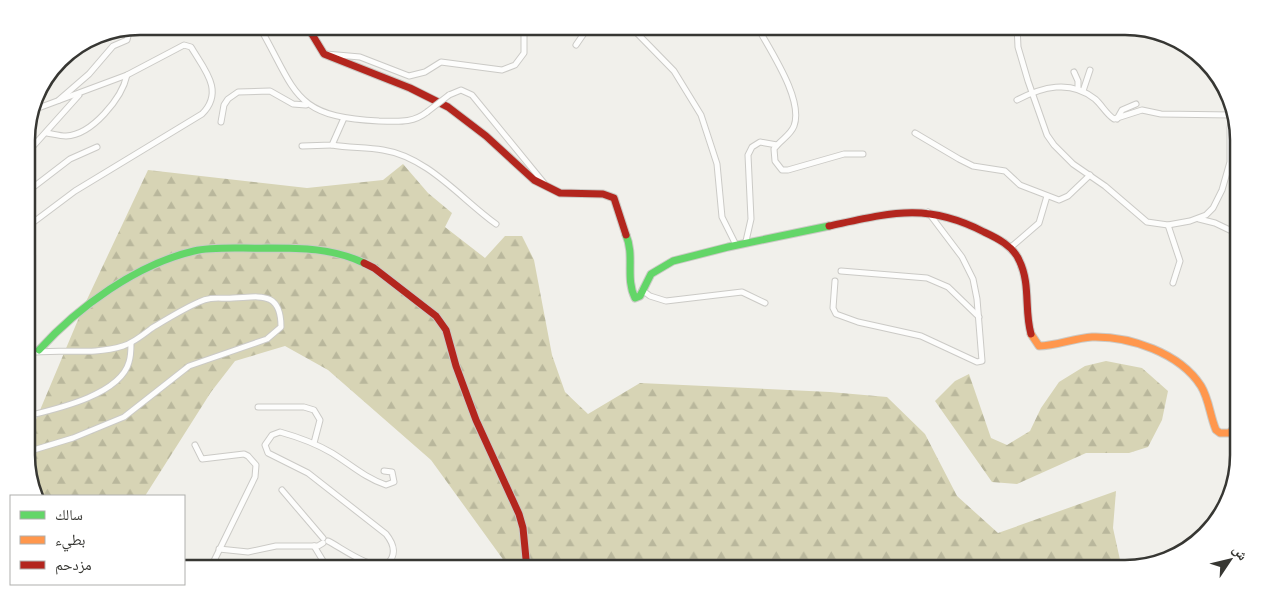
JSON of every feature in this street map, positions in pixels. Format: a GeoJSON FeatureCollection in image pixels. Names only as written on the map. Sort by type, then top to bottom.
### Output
{"type":"FeatureCollection","features":[{"type":"Feature","properties":{"kind":"main road"},"geometry":{"type":"LineString","coordinates":[[312,35],[324,54],[410,88],[448,107],[486,136],[526,174],[560,193],[603,194],[614,198],[618,207],[620,223],[630,245],[628,286],[635,298],[640,296],[648,276],[659,267],[675,260],[746,241],[879,217],[928,212],[947,217],[1001,241],[1018,256],[1027,277],[1030,329],[1034,343],[1045,346],[1082,338],[1108,337],[1131,342],[1152,350],[1175,361],[1194,377],[1204,394],[1216,430],[1220,433],[1230,432]]}},
{"type":"Feature","properties":{"kind":"main road"},"geometry":{"type":"LineString","coordinates":[[39,350],[58,329],[99,296],[142,270],[188,252],[196,250],[284,248],[328,250],[345,254],[374,268],[436,316],[446,330],[456,366],[476,420],[519,514],[523,528],[526,560]]}},
{"type":"Feature","properties":{"kind":"street"},"geometry":{"type":"LineString","coordinates":[[264,35],[295,93],[309,105]]}},
{"type":"Feature","properties":{"kind":"street"},"geometry":{"type":"LineString","coordinates":[[324,54],[360,57],[408,76],[420,74],[438,63],[445,62],[502,70],[508,69],[520,61],[524,53],[524,35]]}},
{"type":"Feature","properties":{"kind":"street"},"geometry":{"type":"LineString","coordinates":[[576,45],[583,35]]}},
{"type":"Feature","properties":{"kind":"street"},"geometry":{"type":"LineString","coordinates":[[639,35],[674,71],[701,115],[718,164],[722,216],[735,244]]}},
{"type":"Feature","properties":{"kind":"street"},"geometry":{"type":"LineString","coordinates":[[762,35],[779,66],[794,105],[795,124],[791,132],[777,145],[774,152],[775,160],[782,170],[844,154],[864,154]]}},
{"type":"Feature","properties":{"kind":"street"},"geometry":{"type":"LineString","coordinates":[[1018,35],[1021,60],[1047,135],[1073,164],[1114,193],[1147,222],[1168,226],[1199,219],[1213,208],[1225,183],[1230,162]]}},
{"type":"Feature","properties":{"kind":"street"},"geometry":{"type":"LineString","coordinates":[[56,102],[89,74],[113,46],[127,40],[128,36]]}},
{"type":"Feature","properties":{"kind":"street"},"geometry":{"type":"LineString","coordinates":[[35,221],[76,191],[202,114],[210,103],[214,92],[211,81],[188,45],[184,45],[128,75],[41,107]]}},
{"type":"Feature","properties":{"kind":"street"},"geometry":{"type":"LineString","coordinates":[[1080,90],[1090,70]]}},
{"type":"Feature","properties":{"kind":"street"},"geometry":{"type":"LineString","coordinates":[[1074,72],[1080,90]]}},
{"type":"Feature","properties":{"kind":"street"},"geometry":{"type":"LineString","coordinates":[[47,133],[72,135],[90,125],[104,114],[119,96],[128,75]]}},
{"type":"Feature","properties":{"kind":"street"},"geometry":{"type":"LineString","coordinates":[[1016,100],[1033,92],[1058,86],[1080,90],[1098,103],[1111,117],[1117,119],[1142,110],[1161,114],[1226,115]]}},
{"type":"Feature","properties":{"kind":"street"},"geometry":{"type":"LineString","coordinates":[[221,122],[224,105],[238,92],[270,90],[293,104],[309,105],[344,118],[406,121],[416,119],[449,95],[461,90],[472,96],[546,185]]}},
{"type":"Feature","properties":{"kind":"street"},"geometry":{"type":"LineString","coordinates":[[35,145],[80,94]]}},
{"type":"Feature","properties":{"kind":"street"},"geometry":{"type":"LineString","coordinates":[[1117,119],[1122,110],[1136,104]]}},
{"type":"Feature","properties":{"kind":"street"},"geometry":{"type":"LineString","coordinates":[[332,145],[344,118]]}},
{"type":"Feature","properties":{"kind":"street"},"geometry":{"type":"LineString","coordinates":[[915,133],[973,166],[1005,171],[1020,185],[1047,196],[1064,198],[1090,175]]}},
{"type":"Feature","properties":{"kind":"street"},"geometry":{"type":"LineString","coordinates":[[746,241],[751,219],[748,155],[752,147],[760,142],[777,145]]}},
{"type":"Feature","properties":{"kind":"street"},"geometry":{"type":"LineString","coordinates":[[302,146],[332,145],[356,149],[383,150],[404,156],[422,165],[496,224]]}},
{"type":"Feature","properties":{"kind":"street"},"geometry":{"type":"LineString","coordinates":[[35,186],[70,159],[97,147]]}},
{"type":"Feature","properties":{"kind":"street"},"geometry":{"type":"LineString","coordinates":[[1010,248],[1039,223],[1047,196]]}},
{"type":"Feature","properties":{"kind":"street"},"geometry":{"type":"LineString","coordinates":[[836,280],[833,308],[836,314],[858,322],[922,336],[980,363],[983,357],[976,288],[968,269],[928,212]]}},
{"type":"Feature","properties":{"kind":"street"},"geometry":{"type":"LineString","coordinates":[[1199,219],[1230,230]]}},
{"type":"Feature","properties":{"kind":"street"},"geometry":{"type":"LineString","coordinates":[[1168,226],[1180,262],[1173,283]]}},
{"type":"Feature","properties":{"kind":"street"},"geometry":{"type":"LineString","coordinates":[[841,271],[927,278],[948,287],[979,318]]}},
{"type":"Feature","properties":{"kind":"street"},"geometry":{"type":"LineString","coordinates":[[642,290],[650,296],[666,301],[742,292],[765,303]]}},
{"type":"Feature","properties":{"kind":"street"},"geometry":{"type":"LineString","coordinates":[[35,351],[101,349],[131,343],[197,302],[212,297],[263,296],[275,304],[281,316],[281,326],[267,339],[190,366],[124,417],[73,438],[35,450]]}},
{"type":"Feature","properties":{"kind":"street"},"geometry":{"type":"LineString","coordinates":[[35,414],[95,395],[116,381],[129,362],[131,343]]}},
{"type":"Feature","properties":{"kind":"street"},"geometry":{"type":"LineString","coordinates":[[258,408],[304,407],[314,410],[320,420],[314,443]]}},
{"type":"Feature","properties":{"kind":"street"},"geometry":{"type":"LineString","coordinates":[[384,471],[392,472],[394,482],[386,485],[376,482],[314,443],[277,432],[269,438],[265,448],[271,456],[308,473],[386,534],[393,544],[392,560]]}},
{"type":"Feature","properties":{"kind":"street"},"geometry":{"type":"LineString","coordinates":[[195,445],[202,459],[244,454],[256,465],[255,478],[214,560]]}},
{"type":"Feature","properties":{"kind":"street"},"geometry":{"type":"LineString","coordinates":[[282,490],[325,541],[358,560]]}},
{"type":"Feature","properties":{"kind":"street"},"geometry":{"type":"LineString","coordinates":[[219,549],[248,552],[276,546],[314,546],[325,541]]}},
{"type":"Feature","properties":{"kind":"street"},"geometry":{"type":"LineString","coordinates":[[314,546],[323,560]]}},
{"type":"Feature","properties":{"kind":"green space"},"geometry":{"type":"Polygon","coordinates":[[[403,164],[428,193],[452,213],[445,227],[485,258],[505,236],[522,236],[534,260],[552,355],[565,392],[588,414],[640,383],[830,392],[887,397],[925,434],[957,496],[998,533],[1116,491],[1113,528],[1120,560],[503,560],[431,460],[328,370],[285,346],[235,361],[211,392],[146,495],[43,495],[36,469],[35,422],[83,308],[148,170],[307,188],[383,180],[403,164]]]}},
{"type":"Feature","properties":{"kind":"green space"},"geometry":{"type":"Polygon","coordinates":[[[1106,361],[1142,368],[1168,391],[1162,420],[1148,447],[1129,453],[1086,453],[1017,484],[992,482],[935,401],[955,381],[969,374],[991,438],[1007,445],[1030,431],[1041,408],[1059,382],[1085,366],[1106,361]]]}},
{"type":"Feature","properties":{"kind":"traffic: fast"},"geometry":{"type":"LineString","coordinates":[[626,235],[629,243],[631,283],[635,298],[640,296],[651,274],[673,261],[728,247],[829,226]]}},
{"type":"Feature","properties":{"kind":"traffic: fast"},"geometry":{"type":"LineString","coordinates":[[39,350],[72,318],[110,289],[151,266],[194,251],[221,248],[304,249],[340,254],[364,263]]}},
{"type":"Feature","properties":{"kind":"traffic: slow"},"geometry":{"type":"LineString","coordinates":[[1031,334],[1039,346],[1092,337],[1107,337],[1138,343],[1153,349],[1180,364],[1192,374],[1206,396],[1216,430],[1220,433],[1230,432]]}},
{"type":"Feature","properties":{"kind":"traffic: jam"},"geometry":{"type":"LineString","coordinates":[[312,35],[324,54],[410,88],[448,107],[486,136],[534,180],[560,193],[603,194],[614,198],[626,235]]}},
{"type":"Feature","properties":{"kind":"traffic: jam"},"geometry":{"type":"LineString","coordinates":[[829,226],[890,214],[926,213],[963,223],[994,237],[1013,251],[1023,269],[1031,334]]}},
{"type":"Feature","properties":{"kind":"traffic: jam"},"geometry":{"type":"LineString","coordinates":[[364,263],[374,268],[436,316],[446,330],[456,366],[476,420],[519,514],[523,528],[526,560]]}}]}
